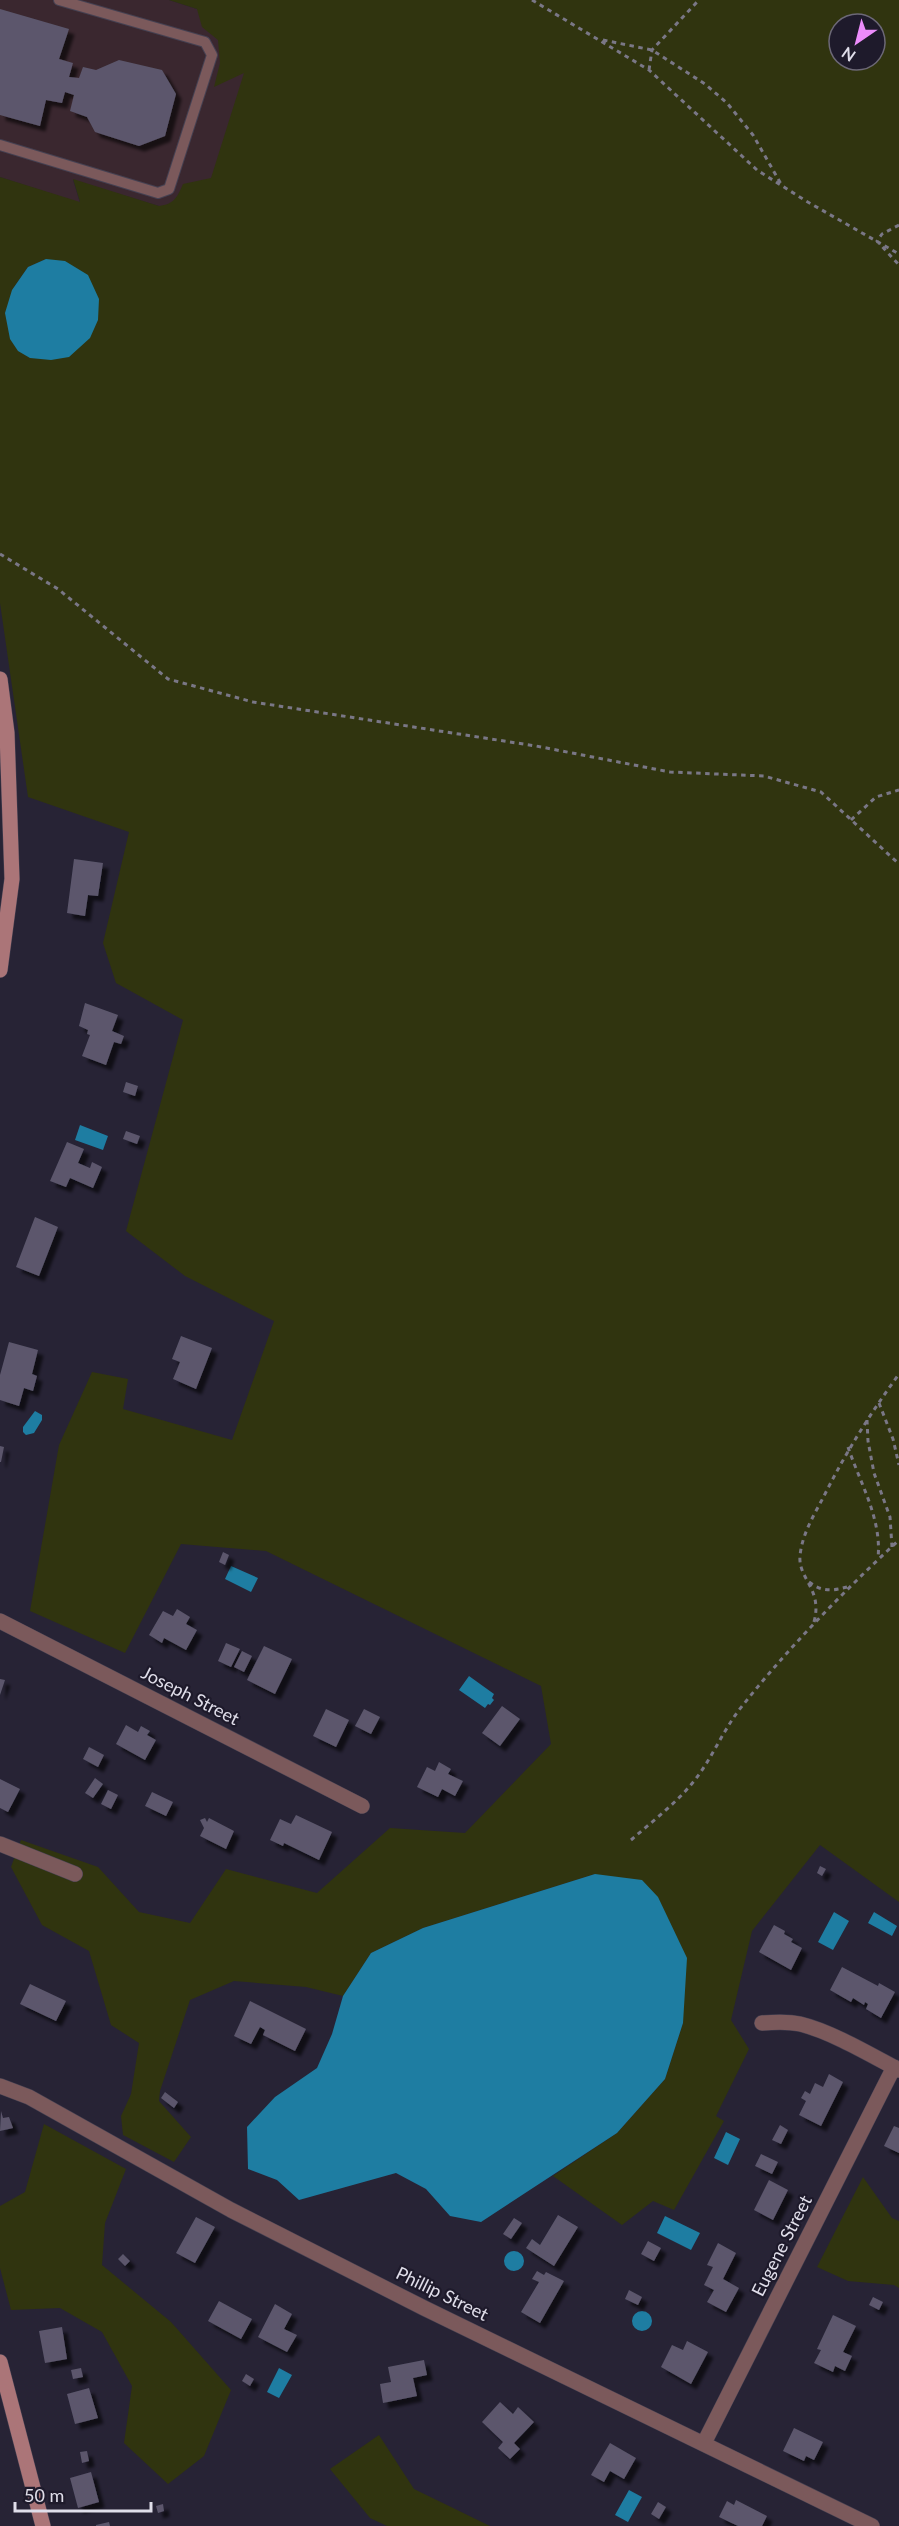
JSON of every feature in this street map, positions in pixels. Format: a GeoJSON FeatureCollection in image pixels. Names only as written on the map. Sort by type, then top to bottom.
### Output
{"type":"FeatureCollection","features":[{"type":"Feature","properties":{"kind":"main road"},"geometry":{"type":"LineString","coordinates":[[0,679],[7,734],[12,879],[0,970]]}},
{"type":"Feature","properties":{"kind":"main road"},"geometry":{"type":"LineString","coordinates":[[0,2362],[43,2526]]}},
{"type":"Feature","properties":{"kind":"street","name":"Joseph Street"},"geometry":{"type":"LineString","coordinates":[[0,1621],[362,1806]]}},
{"type":"Feature","properties":{"kind":"street"},"geometry":{"type":"LineString","coordinates":[[0,1844],[75,1874]]}},
{"type":"Feature","properties":{"kind":"street"},"geometry":{"type":"LineString","coordinates":[[762,2023],[801,2024],[896,2068]]}},
{"type":"Feature","properties":{"kind":"street","name":"Eugene Street"},"geometry":{"type":"LineString","coordinates":[[704,2444],[896,2068]]}},
{"type":"Feature","properties":{"kind":"street","name":"Phillip Street"},"geometry":{"type":"LineString","coordinates":[[0,2086],[29,2097],[231,2210],[872,2526]]}},
{"type":"Feature","properties":{"kind":"lane"},"geometry":{"type":"LineString","coordinates":[[0,145],[158,193],[169,189],[212,55],[205,42],[59,0]]}},
{"type":"Feature","properties":{"kind":"path"},"geometry":{"type":"LineString","coordinates":[[532,0],[649,70],[757,170],[899,254]]}},
{"type":"Feature","properties":{"kind":"path"},"geometry":{"type":"LineString","coordinates":[[649,70],[652,50],[697,2]]}},
{"type":"Feature","properties":{"kind":"path"},"geometry":{"type":"LineString","coordinates":[[590,35],[609,43],[652,50],[705,84],[728,103],[753,135],[782,185]]}},
{"type":"Feature","properties":{"kind":"path"},"geometry":{"type":"LineString","coordinates":[[877,242],[882,234],[899,225]]}},
{"type":"Feature","properties":{"kind":"path"},"geometry":{"type":"LineString","coordinates":[[877,242],[899,265]]}},
{"type":"Feature","properties":{"kind":"path"},"geometry":{"type":"LineString","coordinates":[[0,554],[58,589],[168,679],[253,702],[536,746],[670,772],[764,776],[821,792],[899,864]]}},
{"type":"Feature","properties":{"kind":"path"},"geometry":{"type":"LineString","coordinates":[[851,820],[876,797],[899,790]]}},
{"type":"Feature","properties":{"kind":"path"},"geometry":{"type":"LineString","coordinates":[[813,1624],[817,1609],[815,1596],[800,1559],[806,1532],[848,1447],[899,1374]]}},
{"type":"Feature","properties":{"kind":"path"},"geometry":{"type":"LineString","coordinates":[[879,1403],[893,1438],[899,1465]]}},
{"type":"Feature","properties":{"kind":"path"},"geometry":{"type":"LineString","coordinates":[[867,1420],[874,1473],[890,1517],[892,1547]]}},
{"type":"Feature","properties":{"kind":"path"},"geometry":{"type":"LineString","coordinates":[[848,1447],[875,1520],[880,1540],[878,1559]]}},
{"type":"Feature","properties":{"kind":"path"},"geometry":{"type":"LineString","coordinates":[[632,1840],[665,1811],[699,1774],[738,1712],[813,1624],[899,1540]]}},
{"type":"Feature","properties":{"kind":"path"},"geometry":{"type":"LineString","coordinates":[[808,1580],[816,1587],[831,1592],[849,1587]]}},
{"type":"Feature","properties":{"kind":"shaded area"},"geometry":{"type":"Polygon","coordinates":[[[0,0],[169,0],[197,9],[256,34],[203,238],[159,206],[73,180],[80,203],[0,177],[0,0]]]}},
{"type":"Feature","properties":{"kind":"green space"},"geometry":{"type":"Polygon","coordinates":[[[169,0],[899,0],[899,1902],[820,1845],[752,1931],[731,2020],[749,2049],[716,2116],[724,2121],[674,2210],[653,2201],[622,2225],[553,2176],[617,2133],[665,2079],[683,2023],[595,1874],[423,1928],[371,1953],[343,1996],[306,1987],[234,1981],[190,2000],[160,2091],[159,2101],[191,2137],[174,2162],[123,2135],[121,2116],[131,2094],[139,2043],[111,2025],[89,1951],[42,1925],[11,1867],[21,1840],[98,1867],[139,1912],[190,1923],[226,1869],[317,1893],[390,1828],[465,1833],[551,1744],[541,1686],[266,1551],[181,1544],[125,1653],[30,1611],[59,1445],[92,1372],[128,1379],[123,1409],[232,1440],[274,1321],[185,1276],[126,1231],[183,1020],[116,983],[103,943],[129,832],[28,797],[0,603],[0,177],[80,202],[73,179],[159,206],[174,200],[183,184],[211,178],[244,73],[214,87],[220,63],[218,40],[202,27],[197,9],[169,0]],[[46,259],[28,267],[12,290],[46,259]]]}},
{"type":"Feature","properties":{"kind":"green space"},"geometry":{"type":"Polygon","coordinates":[[[44,2124],[126,2169],[105,2223],[102,2265],[171,2322],[231,2390],[204,2456],[168,2484],[124,2443],[132,2386],[102,2332],[60,2308],[11,2310],[0,2268],[0,2206],[25,2192],[44,2124]]]}},
{"type":"Feature","properties":{"kind":"green space"},"geometry":{"type":"Polygon","coordinates":[[[863,2177],[892,2218],[899,2221],[899,2288],[894,2285],[848,2281],[817,2267],[863,2177]]]}},
{"type":"Feature","properties":{"kind":"green space"},"geometry":{"type":"Polygon","coordinates":[[[379,2435],[414,2489],[490,2526],[387,2526],[370,2518],[330,2469],[379,2435]]]}},
{"type":"Feature","properties":{"kind":"water"},"geometry":{"type":"Polygon","coordinates":[[[46,259],[65,261],[88,275],[99,299],[98,320],[90,338],[69,357],[51,360],[30,358],[18,351],[10,339],[5,313],[12,290],[28,267],[46,259]]]}},
{"type":"Feature","properties":{"kind":"water"},"geometry":{"type":"Polygon","coordinates":[[[80,1125],[108,1136],[103,1150],[75,1140],[80,1125]]]}},
{"type":"Feature","properties":{"kind":"water"},"geometry":{"type":"Polygon","coordinates":[[[35,1411],[42,1415],[42,1420],[34,1433],[26,1435],[23,1427],[35,1411]]]}},
{"type":"Feature","properties":{"kind":"water"},"geometry":{"type":"Polygon","coordinates":[[[231,1566],[258,1578],[251,1592],[225,1579],[231,1566]]]}},
{"type":"Feature","properties":{"kind":"water"},"geometry":{"type":"Polygon","coordinates":[[[469,1676],[494,1694],[492,1698],[494,1700],[490,1705],[488,1704],[485,1708],[459,1690],[469,1676]]]}},
{"type":"Feature","properties":{"kind":"water"},"geometry":{"type":"Polygon","coordinates":[[[595,1874],[642,1880],[658,1897],[687,1958],[683,2023],[665,2079],[617,2133],[481,2222],[450,2216],[426,2189],[396,2173],[299,2200],[277,2180],[248,2169],[247,2127],[275,2097],[317,2068],[332,2034],[343,1996],[371,1953],[423,1928],[595,1874]]]}},
{"type":"Feature","properties":{"kind":"water"},"geometry":{"type":"Polygon","coordinates":[[[834,1912],[849,1921],[833,1950],[818,1942],[834,1912]]]}},
{"type":"Feature","properties":{"kind":"water"},"geometry":{"type":"Polygon","coordinates":[[[874,1912],[897,1926],[892,1936],[868,1923],[874,1912]]]}},
{"type":"Feature","properties":{"kind":"water"},"geometry":{"type":"Polygon","coordinates":[[[726,2132],[740,2139],[728,2165],[714,2158],[726,2132]]]}},
{"type":"Feature","properties":{"kind":"water"},"geometry":{"type":"Polygon","coordinates":[[[665,2216],[700,2233],[691,2250],[657,2233],[665,2216]]]}},
{"type":"Feature","properties":{"kind":"water"},"geometry":{"type":"Polygon","coordinates":[[[510,2251],[518,2251],[524,2257],[524,2265],[518,2271],[510,2271],[504,2265],[504,2257],[510,2251]]]}},
{"type":"Feature","properties":{"kind":"water"},"geometry":{"type":"Polygon","coordinates":[[[642,2311],[649,2314],[652,2321],[649,2328],[642,2331],[635,2328],[632,2321],[635,2314],[642,2311]]]}},
{"type":"Feature","properties":{"kind":"water"},"geometry":{"type":"Polygon","coordinates":[[[279,2368],[292,2375],[279,2398],[267,2392],[279,2368]]]}},
{"type":"Feature","properties":{"kind":"water"},"geometry":{"type":"Polygon","coordinates":[[[629,2490],[642,2497],[628,2522],[615,2515],[629,2490]]]}},
{"type":"Feature","properties":{"kind":"building"},"geometry":{"type":"Polygon","coordinates":[[[0,9],[69,29],[59,59],[73,63],[69,77],[79,78],[83,67],[96,70],[119,60],[162,70],[176,94],[165,136],[139,146],[95,132],[87,117],[70,111],[74,95],[65,92],[62,103],[46,100],[40,126],[0,115],[0,9]]]}},
{"type":"Feature","properties":{"kind":"building"},"geometry":{"type":"Polygon","coordinates":[[[74,859],[103,863],[98,896],[88,895],[85,916],[67,913],[74,859]]]}},
{"type":"Feature","properties":{"kind":"building"},"geometry":{"type":"Polygon","coordinates":[[[85,1003],[118,1015],[112,1031],[124,1036],[121,1044],[114,1042],[106,1065],[82,1056],[90,1035],[87,1034],[88,1030],[79,1026],[85,1003]]]}},
{"type":"Feature","properties":{"kind":"building"},"geometry":{"type":"Polygon","coordinates":[[[126,1082],[138,1086],[135,1096],[123,1092],[126,1082]]]}},
{"type":"Feature","properties":{"kind":"building"},"geometry":{"type":"Polygon","coordinates":[[[126,1131],[140,1136],[137,1144],[123,1139],[126,1131]]]}},
{"type":"Feature","properties":{"kind":"building"},"geometry":{"type":"Polygon","coordinates":[[[67,1142],[84,1149],[78,1163],[90,1168],[92,1162],[102,1167],[93,1188],[70,1178],[66,1187],[50,1181],[67,1142]]]}},
{"type":"Feature","properties":{"kind":"building"},"geometry":{"type":"Polygon","coordinates":[[[35,1217],[58,1227],[39,1276],[16,1267],[35,1217]]]}},
{"type":"Feature","properties":{"kind":"building"},"geometry":{"type":"Polygon","coordinates":[[[181,1336],[212,1348],[196,1389],[173,1379],[180,1362],[172,1359],[181,1336]]]}},
{"type":"Feature","properties":{"kind":"building"},"geometry":{"type":"Polygon","coordinates":[[[9,1342],[38,1350],[32,1374],[37,1376],[33,1391],[24,1388],[19,1406],[0,1400],[0,1375],[9,1342]]]}},
{"type":"Feature","properties":{"kind":"building"},"geometry":{"type":"Polygon","coordinates":[[[0,1446],[4,1447],[1,1462],[0,1462],[0,1446]]]}},
{"type":"Feature","properties":{"kind":"building"},"geometry":{"type":"Polygon","coordinates":[[[223,1552],[229,1555],[225,1565],[219,1562],[223,1552]]]}},
{"type":"Feature","properties":{"kind":"building"},"geometry":{"type":"Polygon","coordinates":[[[177,1609],[190,1617],[186,1624],[197,1630],[186,1650],[164,1638],[162,1643],[149,1635],[163,1611],[173,1616],[177,1609]]]}},
{"type":"Feature","properties":{"kind":"building"},"geometry":{"type":"Polygon","coordinates":[[[226,1643],[240,1649],[231,1667],[218,1661],[226,1643]]]}},
{"type":"Feature","properties":{"kind":"building"},"geometry":{"type":"Polygon","coordinates":[[[264,1646],[292,1659],[275,1694],[247,1680],[264,1646]]]}},
{"type":"Feature","properties":{"kind":"building"},"geometry":{"type":"Polygon","coordinates":[[[242,1651],[252,1656],[244,1672],[234,1667],[242,1651]]]}},
{"type":"Feature","properties":{"kind":"building"},"geometry":{"type":"Polygon","coordinates":[[[0,1679],[5,1680],[0,1695],[0,1679]]]}},
{"type":"Feature","properties":{"kind":"building"},"geometry":{"type":"Polygon","coordinates":[[[502,1706],[520,1719],[500,1746],[482,1733],[502,1706]]]}},
{"type":"Feature","properties":{"kind":"building"},"geometry":{"type":"Polygon","coordinates":[[[326,1709],[349,1720],[336,1747],[313,1736],[326,1709]]]}},
{"type":"Feature","properties":{"kind":"building"},"geometry":{"type":"Polygon","coordinates":[[[364,1709],[380,1717],[371,1734],[355,1726],[364,1709]]]}},
{"type":"Feature","properties":{"kind":"building"},"geometry":{"type":"Polygon","coordinates":[[[126,1725],[138,1732],[141,1726],[150,1731],[147,1735],[156,1740],[145,1760],[116,1744],[126,1725]]]}},
{"type":"Feature","properties":{"kind":"building"},"geometry":{"type":"Polygon","coordinates":[[[89,1747],[104,1755],[98,1767],[83,1759],[89,1747]]]}},
{"type":"Feature","properties":{"kind":"building"},"geometry":{"type":"Polygon","coordinates":[[[439,1762],[451,1769],[448,1774],[463,1781],[455,1796],[442,1789],[438,1797],[417,1787],[427,1767],[435,1771],[439,1762]]]}},
{"type":"Feature","properties":{"kind":"building"},"geometry":{"type":"Polygon","coordinates":[[[95,1778],[103,1784],[93,1798],[85,1793],[95,1778]]]}},
{"type":"Feature","properties":{"kind":"building"},"geometry":{"type":"Polygon","coordinates":[[[0,1779],[20,1789],[8,1812],[0,1808],[0,1779]]]}},
{"type":"Feature","properties":{"kind":"building"},"geometry":{"type":"Polygon","coordinates":[[[108,1790],[118,1795],[111,1809],[101,1804],[108,1790]]]}},
{"type":"Feature","properties":{"kind":"building"},"geometry":{"type":"Polygon","coordinates":[[[152,1792],[173,1802],[166,1816],[145,1806],[152,1792]]]}},
{"type":"Feature","properties":{"kind":"building"},"geometry":{"type":"Polygon","coordinates":[[[296,1815],[332,1832],[319,1860],[284,1843],[283,1846],[270,1840],[280,1819],[291,1824],[296,1815]]]}},
{"type":"Feature","properties":{"kind":"building"},"geometry":{"type":"Polygon","coordinates":[[[205,1818],[207,1822],[209,1818],[234,1831],[226,1849],[200,1836],[204,1828],[200,1820],[205,1818]]]}},
{"type":"Feature","properties":{"kind":"building"},"geometry":{"type":"Polygon","coordinates":[[[820,1866],[826,1869],[822,1876],[817,1873],[820,1866]]]}},
{"type":"Feature","properties":{"kind":"building"},"geometry":{"type":"Polygon","coordinates":[[[774,1925],[793,1939],[791,1942],[802,1948],[791,1970],[759,1952],[774,1925]]]}},
{"type":"Feature","properties":{"kind":"building"},"geometry":{"type":"Polygon","coordinates":[[[842,1967],[878,1986],[879,1983],[895,1992],[881,2018],[866,2009],[868,2004],[865,2002],[864,2005],[853,1998],[851,2002],[830,1990],[842,1967]]]}},
{"type":"Feature","properties":{"kind":"building"},"geometry":{"type":"Polygon","coordinates":[[[30,1984],[66,2001],[56,2021],[20,2004],[30,1984]]]}},
{"type":"Feature","properties":{"kind":"building"},"geometry":{"type":"Polygon","coordinates":[[[250,2001],[306,2029],[295,2051],[263,2035],[265,2030],[260,2027],[251,2044],[234,2036],[250,2001]]]}},
{"type":"Feature","properties":{"kind":"building"},"geometry":{"type":"Polygon","coordinates":[[[829,2074],[843,2082],[821,2126],[799,2115],[806,2101],[801,2098],[805,2091],[810,2094],[815,2083],[823,2087],[829,2074]]]}},
{"type":"Feature","properties":{"kind":"building"},"geometry":{"type":"Polygon","coordinates":[[[165,2092],[178,2102],[174,2108],[161,2098],[165,2092]]]}},
{"type":"Feature","properties":{"kind":"building"},"geometry":{"type":"Polygon","coordinates":[[[1,2111],[3,2118],[9,2117],[13,2128],[0,2131],[1,2111]]]}},
{"type":"Feature","properties":{"kind":"building"},"geometry":{"type":"Polygon","coordinates":[[[780,2125],[788,2130],[781,2144],[772,2140],[780,2125]]]}},
{"type":"Feature","properties":{"kind":"building"},"geometry":{"type":"Polygon","coordinates":[[[894,2126],[899,2128],[899,2153],[884,2146],[894,2126]]]}},
{"type":"Feature","properties":{"kind":"building"},"geometry":{"type":"Polygon","coordinates":[[[761,2154],[778,2162],[772,2174],[755,2166],[761,2154]]]}},
{"type":"Feature","properties":{"kind":"building"},"geometry":{"type":"Polygon","coordinates":[[[769,2180],[788,2190],[773,2220],[754,2210],[769,2180]]]}},
{"type":"Feature","properties":{"kind":"building"},"geometry":{"type":"Polygon","coordinates":[[[558,2215],[578,2227],[554,2266],[526,2248],[532,2239],[540,2245],[558,2215]]]}},
{"type":"Feature","properties":{"kind":"building"},"geometry":{"type":"Polygon","coordinates":[[[196,2217],[215,2227],[195,2263],[176,2253],[196,2217]]]}},
{"type":"Feature","properties":{"kind":"building"},"geometry":{"type":"Polygon","coordinates":[[[514,2218],[522,2223],[511,2239],[503,2234],[514,2218]]]}},
{"type":"Feature","properties":{"kind":"building"},"geometry":{"type":"Polygon","coordinates":[[[648,2241],[661,2248],[654,2261],[641,2254],[648,2241]]]}},
{"type":"Feature","properties":{"kind":"building"},"geometry":{"type":"Polygon","coordinates":[[[718,2243],[736,2253],[723,2279],[739,2288],[726,2312],[707,2302],[714,2290],[704,2285],[713,2267],[707,2265],[718,2243]]]}},
{"type":"Feature","properties":{"kind":"building"},"geometry":{"type":"Polygon","coordinates":[[[123,2254],[130,2261],[125,2266],[118,2259],[123,2254]]]}},
{"type":"Feature","properties":{"kind":"building"},"geometry":{"type":"Polygon","coordinates":[[[537,2271],[544,2275],[546,2272],[564,2281],[540,2323],[521,2312],[539,2282],[532,2279],[537,2271]]]}},
{"type":"Feature","properties":{"kind":"building"},"geometry":{"type":"Polygon","coordinates":[[[629,2290],[642,2297],[638,2305],[625,2299],[629,2290]]]}},
{"type":"Feature","properties":{"kind":"building"},"geometry":{"type":"Polygon","coordinates":[[[873,2297],[883,2302],[879,2310],[869,2305],[873,2297]]]}},
{"type":"Feature","properties":{"kind":"building"},"geometry":{"type":"Polygon","coordinates":[[[219,2301],[252,2319],[241,2339],[208,2321],[219,2301]]]}},
{"type":"Feature","properties":{"kind":"building"},"geometry":{"type":"Polygon","coordinates":[[[275,2304],[292,2314],[284,2329],[297,2335],[287,2352],[258,2337],[275,2304]]]}},
{"type":"Feature","properties":{"kind":"building"},"geometry":{"type":"Polygon","coordinates":[[[833,2315],[856,2326],[843,2352],[852,2356],[845,2371],[835,2366],[833,2372],[814,2363],[821,2350],[817,2349],[833,2315]]]}},
{"type":"Feature","properties":{"kind":"building"},"geometry":{"type":"Polygon","coordinates":[[[62,2327],[67,2359],[45,2363],[39,2331],[62,2327]]]}},
{"type":"Feature","properties":{"kind":"building"},"geometry":{"type":"Polygon","coordinates":[[[687,2341],[708,2352],[691,2384],[661,2367],[672,2345],[683,2350],[687,2341]]]}},
{"type":"Feature","properties":{"kind":"building"},"geometry":{"type":"Polygon","coordinates":[[[424,2360],[427,2375],[413,2378],[417,2396],[383,2403],[380,2384],[391,2382],[388,2367],[424,2360]]]}},
{"type":"Feature","properties":{"kind":"building"},"geometry":{"type":"Polygon","coordinates":[[[81,2368],[83,2377],[73,2379],[71,2370],[81,2368]]]}},
{"type":"Feature","properties":{"kind":"building"},"geometry":{"type":"Polygon","coordinates":[[[246,2374],[254,2379],[250,2386],[242,2381],[246,2374]]]}},
{"type":"Feature","properties":{"kind":"building"},"geometry":{"type":"Polygon","coordinates":[[[89,2388],[98,2418],[75,2424],[67,2394],[89,2388]]]}},
{"type":"Feature","properties":{"kind":"building"},"geometry":{"type":"Polygon","coordinates":[[[500,2402],[513,2414],[518,2407],[534,2422],[514,2443],[520,2449],[510,2459],[498,2448],[503,2442],[482,2422],[500,2402]]]}},
{"type":"Feature","properties":{"kind":"building"},"geometry":{"type":"Polygon","coordinates":[[[794,2428],[823,2442],[814,2460],[806,2456],[804,2461],[783,2451],[794,2428]]]}},
{"type":"Feature","properties":{"kind":"building"},"geometry":{"type":"Polygon","coordinates":[[[610,2443],[636,2458],[624,2479],[610,2471],[604,2482],[591,2475],[610,2443]]]}},
{"type":"Feature","properties":{"kind":"building"},"geometry":{"type":"Polygon","coordinates":[[[87,2451],[89,2461],[82,2463],[80,2452],[87,2451]]]}},
{"type":"Feature","properties":{"kind":"building"},"geometry":{"type":"Polygon","coordinates":[[[91,2472],[99,2502],[78,2508],[70,2478],[91,2472]]]}},
{"type":"Feature","properties":{"kind":"building"},"geometry":{"type":"Polygon","coordinates":[[[736,2500],[767,2516],[762,2526],[738,2526],[719,2517],[727,2501],[734,2505],[736,2500]]]}},
{"type":"Feature","properties":{"kind":"building"},"geometry":{"type":"Polygon","coordinates":[[[658,2502],[666,2507],[659,2519],[651,2514],[658,2502]]]}},
{"type":"Feature","properties":{"kind":"building"},"geometry":{"type":"Polygon","coordinates":[[[163,2504],[164,2511],[158,2513],[156,2506],[163,2504]]]}},
{"type":"Feature","properties":{"kind":"building"},"geometry":{"type":"Polygon","coordinates":[[[109,2522],[110,2526],[96,2526],[96,2525],[109,2522]]]}}]}
